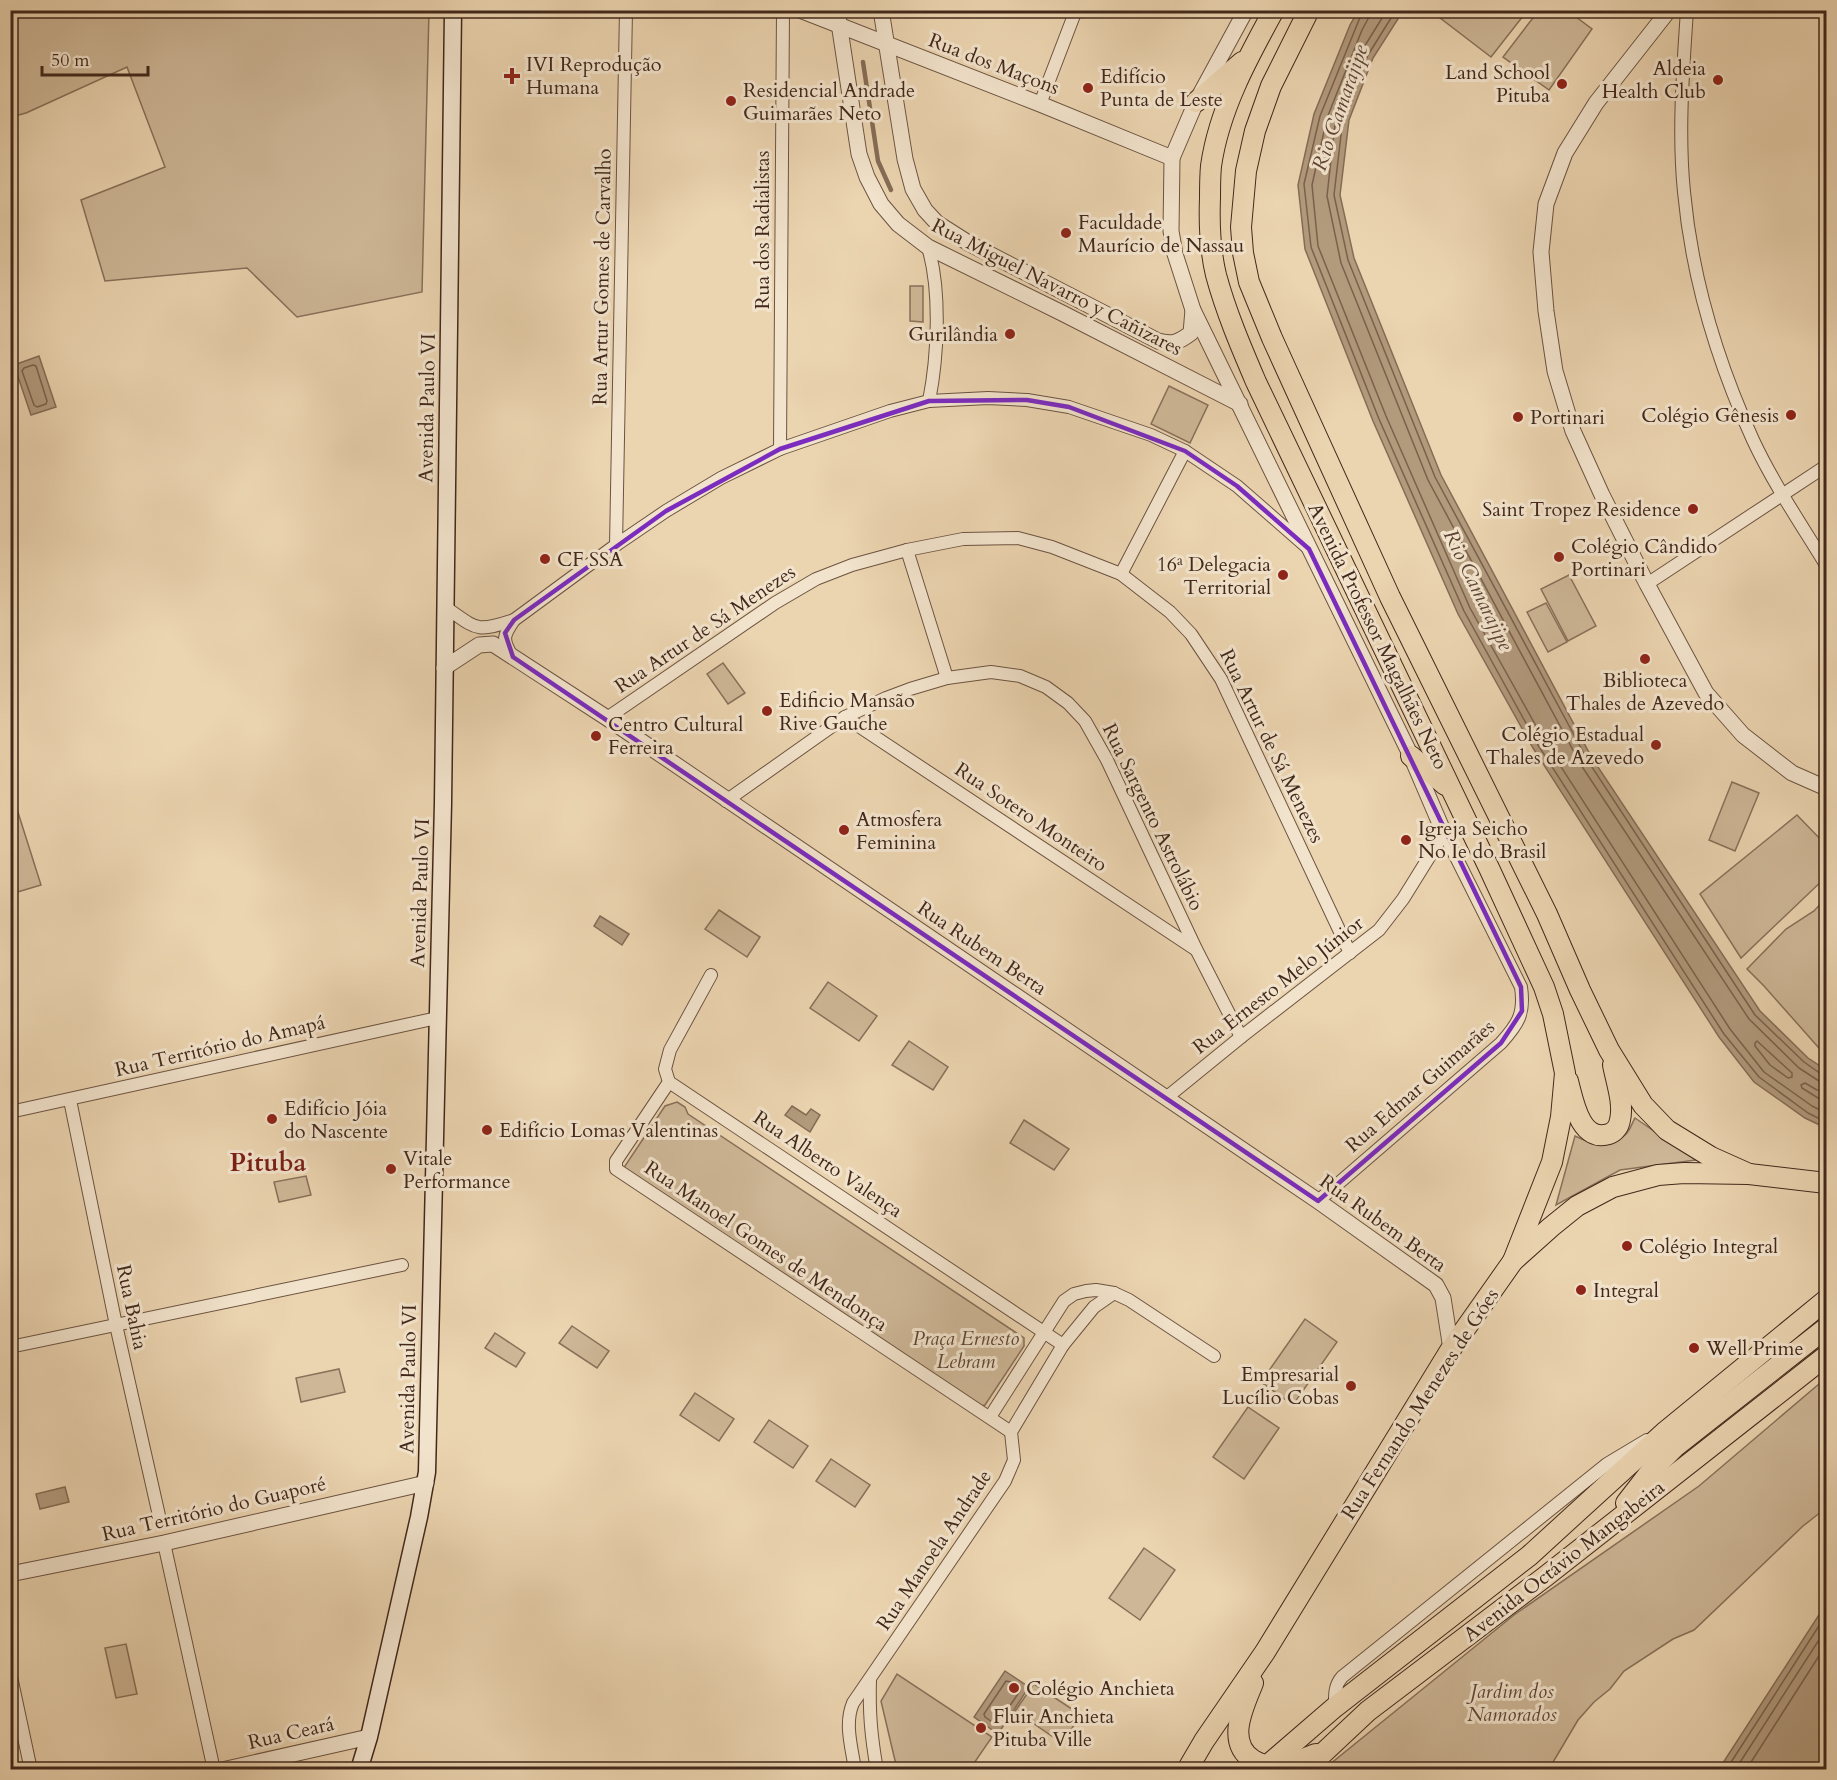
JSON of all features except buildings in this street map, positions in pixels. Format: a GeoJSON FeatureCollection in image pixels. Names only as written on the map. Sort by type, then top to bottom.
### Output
{"type":"FeatureCollection","features":[{"type":"Feature","properties":{"kind":"main road","name":"Avenida Paulo VI"},"geometry":{"type":"LineString","coordinates":[[359,1770],[369,1737],[426,1483],[443,803],[453,10]]}},
{"type":"Feature","properties":{"kind":"main road","name":"Avenida Professor Magalhães Neto"},"geometry":{"type":"LineString","coordinates":[[1274,10],[1232,94],[1220,129],[1212,166],[1209,225],[1216,274],[1232,324],[1256,382],[1452,790],[1544,987],[1553,1014],[1565,1073],[1555,1154],[1513,1261]]}},
{"type":"Feature","properties":{"kind":"main road","name":"Avenida Professor Magalhães Neto"},"geometry":{"type":"LineString","coordinates":[[1309,10],[1271,86],[1252,141],[1246,171],[1241,227],[1242,254],[1249,282],[1272,338],[1390,597],[1547,914],[1580,990],[1610,1050],[1643,1105],[1667,1130],[1711,1157],[1749,1174]]}},
{"type":"Feature","properties":{"kind":"main road"},"geometry":{"type":"LineString","coordinates":[[1196,102],[1249,57]]}},
{"type":"Feature","properties":{"kind":"main road"},"geometry":{"type":"LineString","coordinates":[[1411,756],[1452,790]]}},
{"type":"Feature","properties":{"kind":"main road"},"geometry":{"type":"LineString","coordinates":[[1565,1073],[1585,1128],[1601,1135],[1610,1133],[1617,1128],[1621,1109],[1610,1050]]}},
{"type":"Feature","properties":{"kind":"main road"},"geometry":{"type":"LineString","coordinates":[[1749,1174],[1827,1183]]}},
{"type":"Feature","properties":{"kind":"main road","name":"Rua Fernando Menezes de Góes"},"geometry":{"type":"LineString","coordinates":[[1187,1770],[1264,1652],[1451,1348],[1513,1261],[1577,1206],[1613,1187],[1658,1175],[1749,1174]]}},
{"type":"Feature","properties":{"kind":"main road","name":"Avenida Octávio Mangabeira"},"geometry":{"type":"LineString","coordinates":[[1265,1767],[1335,1707],[1529,1556],[1666,1431],[1827,1300]]}},
{"type":"Feature","properties":{"kind":"main road"},"geometry":{"type":"LineString","coordinates":[[1604,1530],[1650,1472],[1675,1447],[1827,1328]]}},
{"type":"Feature","properties":{"kind":"main road","name":"Avenida Octávio Mangabeira"},"geometry":{"type":"LineString","coordinates":[[1305,1770],[1368,1711],[1827,1356]]}},
{"type":"Feature","properties":{"kind":"main road"},"geometry":{"type":"LineString","coordinates":[[1264,1652],[1240,1717],[1238,1731],[1242,1750],[1265,1767],[1290,1764],[1322,1753]]}},
{"type":"Feature","properties":{"kind":"street","name":"Rua Artur Gomes de Carvalho"},"geometry":{"type":"LineString","coordinates":[[616,544],[626,10]]}},
{"type":"Feature","properties":{"kind":"street","name":"Rua dos Radialistas"},"geometry":{"type":"LineString","coordinates":[[780,449],[783,10]]}},
{"type":"Feature","properties":{"kind":"street","name":"Rua dos Maçons"},"geometry":{"type":"LineString","coordinates":[[800,10],[1172,158]]}},
{"type":"Feature","properties":{"kind":"street","name":"Rua Miguel Navarro y Cañizares"},"geometry":{"type":"LineString","coordinates":[[837,10],[859,154],[867,177],[881,204],[898,224],[928,247],[1073,318],[1239,404]]}},
{"type":"Feature","properties":{"kind":"street","name":"Rua Miguel Navarro y Cañizares"},"geometry":{"type":"LineString","coordinates":[[881,10],[910,179],[925,210],[937,223],[970,244],[1158,341],[1169,344],[1191,333],[1193,310]]}},
{"type":"Feature","properties":{"kind":"street"},"geometry":{"type":"LineString","coordinates":[[1040,104],[1076,10]]}},
{"type":"Feature","properties":{"kind":"street","name":"Avenida Professor Magalhães Neto"},"geometry":{"type":"LineString","coordinates":[[1246,10],[1196,102],[1172,158],[1171,231],[1175,254],[1193,310],[1411,756],[1444,833],[1521,987]]}},
{"type":"Feature","properties":{"kind":"street"},"geometry":{"type":"LineString","coordinates":[[1669,10],[1596,103],[1565,153],[1546,204],[1541,252],[1546,311],[1555,371],[1573,431],[1602,495],[1706,693],[1743,735],[1792,773],[1827,788]]}},
{"type":"Feature","properties":{"kind":"street"},"geometry":{"type":"LineString","coordinates":[[1687,10],[1681,124],[1684,191],[1694,262],[1707,318],[1728,380],[1754,441],[1783,494],[1827,565]]}},
{"type":"Feature","properties":{"kind":"street"},"geometry":{"type":"LineString","coordinates":[[928,247],[933,261],[936,293],[934,366],[929,401]]}},
{"type":"Feature","properties":{"kind":"street"},"geometry":{"type":"LineString","coordinates":[[513,657],[504,643],[505,633],[514,620],[616,544],[666,511],[721,478],[780,449],[890,411],[929,401],[988,398],[1027,400],[1069,406],[1151,435],[1185,451],[1237,486],[1309,549]]}},
{"type":"Feature","properties":{"kind":"street"},"geometry":{"type":"LineString","coordinates":[[1121,574],[1185,451]]}},
{"type":"Feature","properties":{"kind":"street"},"geometry":{"type":"LineString","coordinates":[[1647,584],[1827,466]]}},
{"type":"Feature","properties":{"kind":"street","name":"Rua Artur de Sá Menezes"},"geometry":{"type":"LineString","coordinates":[[607,718],[775,603],[816,579],[852,565],[907,550],[963,539],[1018,538],[1052,547],[1121,574],[1170,612],[1191,634],[1221,679],[1350,953]]}},
{"type":"Feature","properties":{"kind":"street"},"geometry":{"type":"LineString","coordinates":[[907,550],[947,678]]}},
{"type":"Feature","properties":{"kind":"street"},"geometry":{"type":"LineString","coordinates":[[445,607],[476,628],[487,628],[514,620]]}},
{"type":"Feature","properties":{"kind":"street","name":"Rua Rubem Berta"},"geometry":{"type":"LineString","coordinates":[[444,668],[479,645],[493,644],[607,718],[1318,1201],[1436,1286],[1443,1298],[1451,1348]]}},
{"type":"Feature","properties":{"kind":"street","name":"Rua Sargento Astrolábio"},"geometry":{"type":"LineString","coordinates":[[726,801],[845,717],[886,698],[947,678],[991,672],[1020,676],[1046,687],[1068,703],[1085,721],[1107,760],[1196,949],[1241,1037]]}},
{"type":"Feature","properties":{"kind":"street","name":"Rua Sotero Monteiro"},"geometry":{"type":"LineString","coordinates":[[845,717],[1196,949]]}},
{"type":"Feature","properties":{"kind":"street","name":"Rua Ernesto Melo Júnior"},"geometry":{"type":"LineString","coordinates":[[1166,1098],[1379,930],[1444,833]]}},
{"type":"Feature","properties":{"kind":"street"},"geometry":{"type":"LineString","coordinates":[[669,1082],[665,1069],[670,1050],[711,975]]}},
{"type":"Feature","properties":{"kind":"street","name":"Rua Edmar Guimarães"},"geometry":{"type":"LineString","coordinates":[[1318,1201],[1501,1043],[1519,1022],[1523,1000],[1521,987]]}},
{"type":"Feature","properties":{"kind":"street","name":"Rua Território do Amapá"},"geometry":{"type":"LineString","coordinates":[[10,1112],[437,1018]]}},
{"type":"Feature","properties":{"kind":"street","name":"Rua Alberto Valença"},"geometry":{"type":"LineString","coordinates":[[669,1082],[1063,1346]]}},
{"type":"Feature","properties":{"kind":"street","name":"Rua Manoel Gomes de Mendonça"},"geometry":{"type":"LineString","coordinates":[[669,1082],[616,1161],[616,1169],[1011,1432]]}},
{"type":"Feature","properties":{"kind":"street","name":"Rua Bahia"},"geometry":{"type":"LineString","coordinates":[[70,1100],[116,1325],[160,1521]]}},
{"type":"Feature","properties":{"kind":"street"},"geometry":{"type":"LineString","coordinates":[[10,1347],[402,1265]]}},
{"type":"Feature","properties":{"kind":"street"},"geometry":{"type":"LineString","coordinates":[[990,1417],[1042,1333],[1064,1301],[1074,1294],[1096,1290],[1114,1293],[1129,1300],[1214,1356]]}},
{"type":"Feature","properties":{"kind":"street"},"geometry":{"type":"LineString","coordinates":[[1011,1432],[1063,1346],[1094,1307],[1114,1293]]}},
{"type":"Feature","properties":{"kind":"street","name":"Rua Manoela Andrade"},"geometry":{"type":"LineString","coordinates":[[855,1770],[850,1739],[850,1711],[853,1703],[1011,1471],[1014,1460],[1011,1432]]}},
{"type":"Feature","properties":{"kind":"street","name":"Rua Território do Guaporé"},"geometry":{"type":"LineString","coordinates":[[10,1574],[164,1543],[426,1483]]}},
{"type":"Feature","properties":{"kind":"street"},"geometry":{"type":"LineString","coordinates":[[164,1543],[214,1770]]}},
{"type":"Feature","properties":{"kind":"street"},"geometry":{"type":"LineString","coordinates":[[10,1672],[31,1770]]}},
{"type":"Feature","properties":{"kind":"street"},"geometry":{"type":"LineString","coordinates":[[870,1678],[870,1735],[877,1770]]}},
{"type":"Feature","properties":{"kind":"street","name":"Rua Ceará"},"geometry":{"type":"LineString","coordinates":[[222,1770],[369,1737]]}},
{"type":"Feature","properties":{"kind":"highlighted area"},"geometry":{"type":"Polygon","coordinates":[[[1027,400],[1069,407],[1185,451],[1237,486],[1309,549],[1521,987],[1522,1011],[1501,1043],[1318,1201],[513,657],[505,633],[514,620],[666,511],[780,449],[929,401],[1027,400]]]}},
{"type":"Feature","properties":{"kind":"green space"},"geometry":{"type":"Polygon","coordinates":[[[1539,10],[1568,11],[1592,29],[1549,90],[1503,57],[1539,10]]]}},
{"type":"Feature","properties":{"kind":"green space"},"geometry":{"type":"Polygon","coordinates":[[[429,11],[422,292],[297,317],[247,268],[105,281],[81,200],[165,167],[127,67],[26,113],[11,117],[10,12],[429,11]]]}},
{"type":"Feature","properties":{"kind":"green space"},"geometry":{"type":"Polygon","coordinates":[[[1431,11],[1527,11],[1491,57],[1431,11]]]}},
{"type":"Feature","properties":{"kind":"green space"},"geometry":{"type":"Polygon","coordinates":[[[910,286],[923,286],[923,322],[910,321],[910,286]]]}},
{"type":"Feature","properties":{"kind":"green space"},"geometry":{"type":"Polygon","coordinates":[[[1169,386],[1208,405],[1190,443],[1151,424],[1169,386]]]}},
{"type":"Feature","properties":{"kind":"green space"},"geometry":{"type":"Polygon","coordinates":[[[1569,575],[1596,626],[1568,641],[1541,589],[1569,575]]]}},
{"type":"Feature","properties":{"kind":"green space"},"geometry":{"type":"Polygon","coordinates":[[[1546,603],[1567,642],[1548,652],[1527,612],[1546,603]]]}},
{"type":"Feature","properties":{"kind":"green space"},"geometry":{"type":"Polygon","coordinates":[[[723,663],[745,693],[728,704],[707,674],[723,663]]]}},
{"type":"Feature","properties":{"kind":"green space"},"geometry":{"type":"Polygon","coordinates":[[[1732,782],[1759,793],[1735,851],[1709,840],[1732,782]]]}},
{"type":"Feature","properties":{"kind":"green space"},"geometry":{"type":"Polygon","coordinates":[[[10,787],[41,885],[11,894],[10,894],[10,787]]]}},
{"type":"Feature","properties":{"kind":"green space"},"geometry":{"type":"Polygon","coordinates":[[[1797,815],[1826,845],[1826,877],[1741,958],[1700,894],[1797,815]]]}},
{"type":"Feature","properties":{"kind":"green space"},"geometry":{"type":"Polygon","coordinates":[[[1826,898],[1826,1056],[1747,969],[1786,929],[1814,911],[1826,898]]]}},
{"type":"Feature","properties":{"kind":"green space"},"geometry":{"type":"Polygon","coordinates":[[[719,910],[760,937],[747,957],[705,929],[719,910]]]}},
{"type":"Feature","properties":{"kind":"green space"},"geometry":{"type":"Polygon","coordinates":[[[828,982],[877,1016],[859,1041],[810,1008],[828,982]]]}},
{"type":"Feature","properties":{"kind":"green space"},"geometry":{"type":"Polygon","coordinates":[[[909,1041],[948,1067],[933,1090],[892,1065],[909,1041]]]}},
{"type":"Feature","properties":{"kind":"green space","name":"Praça Ernesto Lebram"},"geometry":{"type":"Polygon","coordinates":[[[677,1102],[685,1107],[688,1114],[1024,1338],[1024,1346],[985,1405],[981,1406],[623,1169],[665,1106],[677,1102]]]}},
{"type":"Feature","properties":{"kind":"green space"},"geometry":{"type":"Polygon","coordinates":[[[1635,1118],[1696,1160],[1620,1170],[1556,1205],[1575,1136],[1594,1143],[1614,1142],[1627,1133],[1635,1118]]]}},
{"type":"Feature","properties":{"kind":"green space"},"geometry":{"type":"Polygon","coordinates":[[[1024,1120],[1069,1149],[1054,1170],[1010,1143],[1024,1120]]]}},
{"type":"Feature","properties":{"kind":"green space"},"geometry":{"type":"Polygon","coordinates":[[[306,1176],[311,1195],[279,1202],[274,1182],[306,1176]]]}},
{"type":"Feature","properties":{"kind":"green space"},"geometry":{"type":"Polygon","coordinates":[[[1305,1319],[1337,1342],[1293,1405],[1261,1382],[1305,1319]]]}},
{"type":"Feature","properties":{"kind":"green space"},"geometry":{"type":"Polygon","coordinates":[[[572,1326],[609,1351],[597,1368],[559,1343],[572,1326]]]}},
{"type":"Feature","properties":{"kind":"green space"},"geometry":{"type":"Polygon","coordinates":[[[495,1333],[525,1353],[516,1367],[485,1348],[495,1333]]]}},
{"type":"Feature","properties":{"kind":"green space"},"geometry":{"type":"Polygon","coordinates":[[[339,1369],[345,1392],[301,1402],[296,1378],[339,1369]]]}},
{"type":"Feature","properties":{"kind":"green space","name":"Jardim dos Namorados"},"geometry":{"type":"Polygon","coordinates":[[[1826,1378],[1826,1508],[1803,1526],[1694,1630],[1673,1639],[1624,1671],[1610,1689],[1578,1720],[1549,1769],[1324,1769],[1514,1615],[1699,1486],[1826,1378]]]}},
{"type":"Feature","properties":{"kind":"green space"},"geometry":{"type":"Polygon","coordinates":[[[695,1393],[734,1419],[719,1441],[680,1415],[695,1393]]]}},
{"type":"Feature","properties":{"kind":"green space"},"geometry":{"type":"Polygon","coordinates":[[[1248,1407],[1279,1428],[1244,1479],[1213,1457],[1248,1407]]]}},
{"type":"Feature","properties":{"kind":"green space"},"geometry":{"type":"Polygon","coordinates":[[[769,1420],[808,1446],[793,1468],[754,1442],[769,1420]]]}},
{"type":"Feature","properties":{"kind":"green space"},"geometry":{"type":"Polygon","coordinates":[[[831,1459],[870,1485],[855,1507],[816,1481],[831,1459]]]}},
{"type":"Feature","properties":{"kind":"green space"},"geometry":{"type":"Polygon","coordinates":[[[1144,1548],[1175,1570],[1140,1620],[1109,1598],[1144,1548]]]}},
{"type":"Feature","properties":{"kind":"green space"},"geometry":{"type":"Polygon","coordinates":[[[126,1644],[137,1694],[116,1698],[105,1648],[126,1644]]]}},
{"type":"Feature","properties":{"kind":"green space"},"geometry":{"type":"Polygon","coordinates":[[[897,1674],[992,1737],[970,1769],[939,1769],[933,1766],[931,1769],[897,1769],[881,1701],[897,1674]]]}},
{"type":"Feature","properties":{"kind":"green space"},"geometry":{"type":"Polygon","coordinates":[[[1034,1684],[1081,1715],[1062,1743],[1015,1711],[1034,1684]]]}},
{"type":"Feature","properties":{"kind":"water","name":"Rio Camarajipe"},"geometry":{"type":"Polygon","coordinates":[[[1358,11],[1403,11],[1373,58],[1349,120],[1340,195],[1354,258],[1441,475],[1592,758],[1760,1011],[1808,1058],[1826,1070],[1826,1128],[1805,1118],[1754,1082],[1719,1037],[1533,748],[1458,614],[1373,421],[1305,249],[1298,185],[1314,114],[1350,25],[1358,11]]]}},
{"type":"Feature","properties":{"kind":"water"},"geometry":{"type":"Polygon","coordinates":[[[39,356],[56,407],[31,415],[14,365],[39,356]]]}},
{"type":"Feature","properties":{"kind":"water"},"geometry":{"type":"Polygon","coordinates":[[[600,916],[629,934],[622,945],[594,926],[600,916]]]}},
{"type":"Feature","properties":{"kind":"water"},"geometry":{"type":"Polygon","coordinates":[[[792,1106],[806,1115],[811,1109],[820,1115],[810,1132],[785,1115],[792,1106]]]}},
{"type":"Feature","properties":{"kind":"water"},"geometry":{"type":"Polygon","coordinates":[[[65,1487],[69,1502],[40,1509],[36,1494],[65,1487]]]}},
{"type":"Feature","properties":{"kind":"water"},"geometry":{"type":"Polygon","coordinates":[[[1826,1604],[1826,1769],[1719,1769],[1826,1604]]]}},
{"type":"Feature","properties":{"kind":"water"},"geometry":{"type":"Polygon","coordinates":[[[1005,1671],[1029,1687],[998,1734],[974,1717],[1005,1671]]]}},
{"type":"Feature","properties":{"kind":"waterway"},"geometry":{"type":"LineString","coordinates":[[863,62],[878,161],[891,190]]}},
{"type":"Feature","properties":{"kind":"place","name":"IVI Reprodução Humana"},"geometry":{"type":"Point","coordinates":[512,76]}},
{"type":"Feature","properties":{"kind":"place","name":"Aldeia Health Club"},"geometry":{"type":"Point","coordinates":[1718,80]}},
{"type":"Feature","properties":{"kind":"place","name":"Land School Pituba"},"geometry":{"type":"Point","coordinates":[1562,84]}},
{"type":"Feature","properties":{"kind":"place","name":"Edifício Punta de Leste"},"geometry":{"type":"Point","coordinates":[1088,88]}},
{"type":"Feature","properties":{"kind":"place","name":"Residencial Andrade Guimarães Neto"},"geometry":{"type":"Point","coordinates":[731,101]}},
{"type":"Feature","properties":{"kind":"place","name":"Faculdade Maurício de Nassau"},"geometry":{"type":"Point","coordinates":[1066,233]}},
{"type":"Feature","properties":{"kind":"place","name":"Gurilândia"},"geometry":{"type":"Point","coordinates":[1010,334]}},
{"type":"Feature","properties":{"kind":"place","name":"Colégio Gênesis"},"geometry":{"type":"Point","coordinates":[1791,415]}},
{"type":"Feature","properties":{"kind":"place","name":"Portinari"},"geometry":{"type":"Point","coordinates":[1518,417]}},
{"type":"Feature","properties":{"kind":"place","name":"Saint Tropez Residence"},"geometry":{"type":"Point","coordinates":[1693,509]}},
{"type":"Feature","properties":{"kind":"place","name":"Colégio Cândido Portinari"},"geometry":{"type":"Point","coordinates":[1559,557]}},
{"type":"Feature","properties":{"kind":"place","name":"CF SSA"},"geometry":{"type":"Point","coordinates":[545,559]}},
{"type":"Feature","properties":{"kind":"place","name":"16ª Delegacia Territorial"},"geometry":{"type":"Point","coordinates":[1283,575]}},
{"type":"Feature","properties":{"kind":"place","name":"Biblioteca Thales de Azevedo"},"geometry":{"type":"Point","coordinates":[1645,659]}},
{"type":"Feature","properties":{"kind":"place","name":"Edificio Mansão Rive Gauche"},"geometry":{"type":"Point","coordinates":[767,711]}},
{"type":"Feature","properties":{"kind":"place","name":"Centro Cultural Ferreira"},"geometry":{"type":"Point","coordinates":[596,736]}},
{"type":"Feature","properties":{"kind":"place","name":"Colégio Estadual Thales de Azevedo"},"geometry":{"type":"Point","coordinates":[1656,745]}},
{"type":"Feature","properties":{"kind":"place","name":"Atmosfera Feminina"},"geometry":{"type":"Point","coordinates":[844,830]}},
{"type":"Feature","properties":{"kind":"place","name":"Igreja Seicho No Ie do Brasil"},"geometry":{"type":"Point","coordinates":[1406,840]}},
{"type":"Feature","properties":{"kind":"place","name":"Edifício Jóia do Nascente"},"geometry":{"type":"Point","coordinates":[272,1119]}},
{"type":"Feature","properties":{"kind":"place","name":"Edifício Lomas Valentinas"},"geometry":{"type":"Point","coordinates":[487,1130]}},
{"type":"Feature","properties":{"kind":"place","name":"Vitale Performance"},"geometry":{"type":"Point","coordinates":[391,1169]}},
{"type":"Feature","properties":{"kind":"place","name":"Colégio Integral"},"geometry":{"type":"Point","coordinates":[1627,1246]}},
{"type":"Feature","properties":{"kind":"place","name":"Integral"},"geometry":{"type":"Point","coordinates":[1581,1290]}},
{"type":"Feature","properties":{"kind":"place","name":"Well Prime"},"geometry":{"type":"Point","coordinates":[1694,1348]}},
{"type":"Feature","properties":{"kind":"place","name":"Empresarial Lucílio Cobas"},"geometry":{"type":"Point","coordinates":[1351,1386]}},
{"type":"Feature","properties":{"kind":"place","name":"Colégio Anchieta"},"geometry":{"type":"Point","coordinates":[1014,1688]}},
{"type":"Feature","properties":{"kind":"place","name":"Fluir Anchieta Pituba Ville"},"geometry":{"type":"Point","coordinates":[981,1728]}},
{"type":"Feature","properties":{"kind":"district","name":"Pituba"},"geometry":{"type":"Point","coordinates":[268,1162]}}]}
